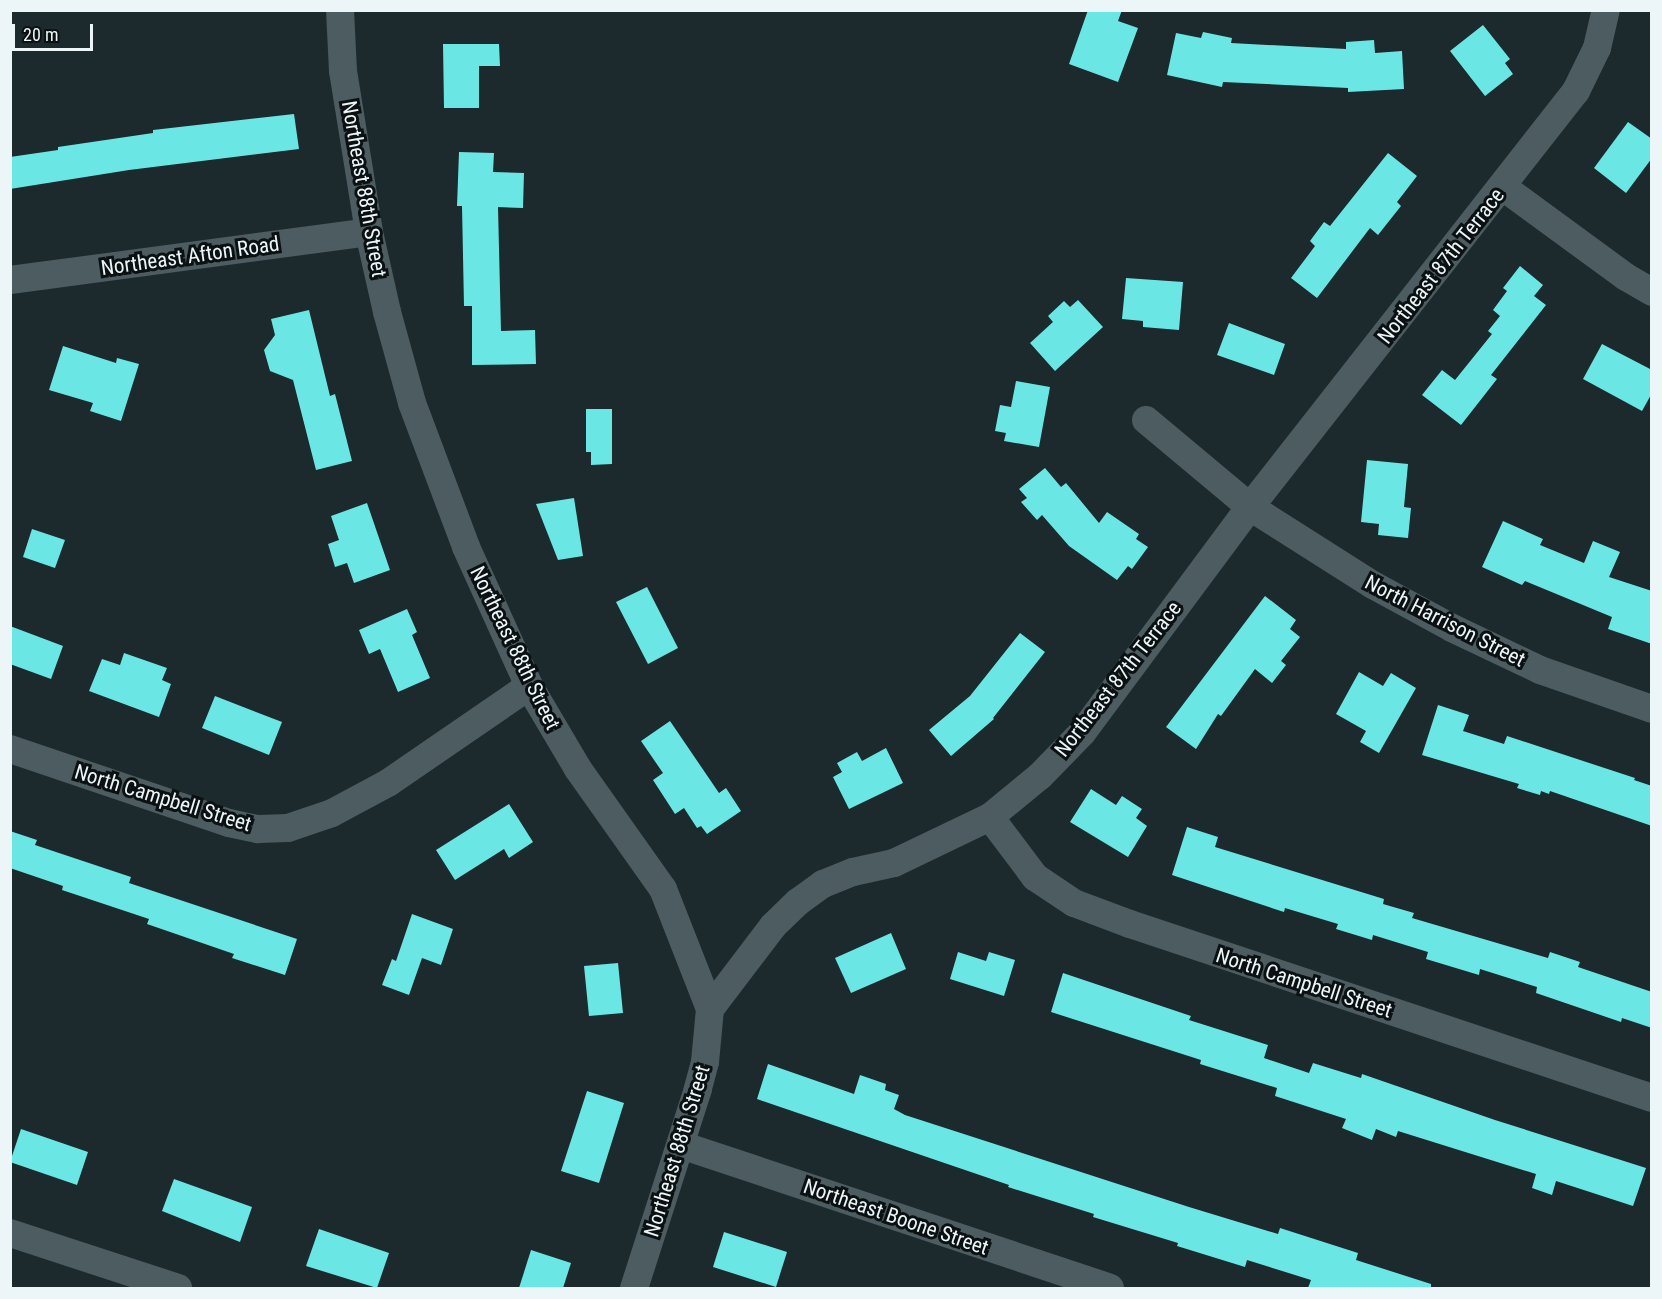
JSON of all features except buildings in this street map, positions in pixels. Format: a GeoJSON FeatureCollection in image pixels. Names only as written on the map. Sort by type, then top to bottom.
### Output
{"type":"FeatureCollection","features":[{"type":"Feature","properties":{"kind":"street","name":"Northeast 88th Street"},"geometry":{"type":"LineString","coordinates":[[340,10],[344,71],[369,232],[387,312],[412,403],[466,547],[529,686],[578,769],[663,889],[710,1009],[705,1062],[681,1145],[634,1288]]}},
{"type":"Feature","properties":{"kind":"street","name":"Northeast 87th Terrace"},"geometry":{"type":"LineString","coordinates":[[710,1009],[773,926],[798,902],[823,884],[853,872],[894,863],[990,817],[1040,776],[1082,733],[1250,507],[1576,91],[1597,48],[1606,10]]}},
{"type":"Feature","properties":{"kind":"street"},"geometry":{"type":"LineString","coordinates":[[1503,187],[1626,277],[1652,292]]}},
{"type":"Feature","properties":{"kind":"street","name":"Northeast Afton Road"},"geometry":{"type":"LineString","coordinates":[[10,280],[369,232]]}},
{"type":"Feature","properties":{"kind":"street"},"geometry":{"type":"LineString","coordinates":[[1146,420],[1250,507]]}},
{"type":"Feature","properties":{"kind":"street","name":"North Harrison Street"},"geometry":{"type":"LineString","coordinates":[[1250,507],[1373,585],[1452,628],[1540,670],[1652,709]]}},
{"type":"Feature","properties":{"kind":"street","name":"North Campbell Street"},"geometry":{"type":"LineString","coordinates":[[10,749],[230,823],[258,829],[288,828],[332,813],[388,783],[529,686]]}},
{"type":"Feature","properties":{"kind":"street","name":"North Campbell Street"},"geometry":{"type":"LineString","coordinates":[[990,817],[1035,877],[1074,903],[1130,924],[1652,1098]]}},
{"type":"Feature","properties":{"kind":"street","name":"Northeast Boone Street"},"geometry":{"type":"LineString","coordinates":[[681,1145],[1110,1288]]}},
{"type":"Feature","properties":{"kind":"street"},"geometry":{"type":"LineString","coordinates":[[10,1233],[178,1288]]}}]}
